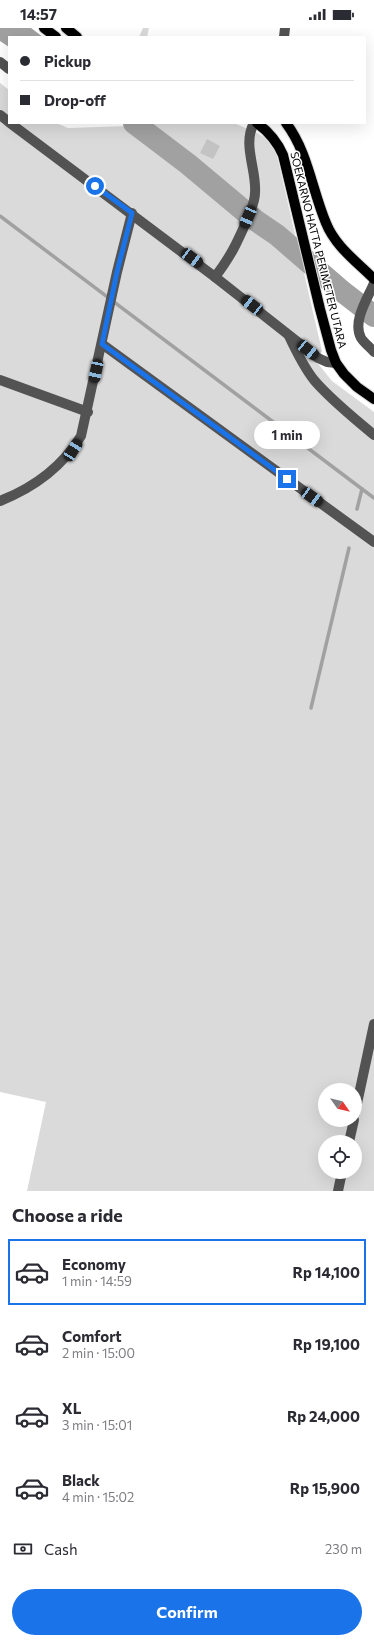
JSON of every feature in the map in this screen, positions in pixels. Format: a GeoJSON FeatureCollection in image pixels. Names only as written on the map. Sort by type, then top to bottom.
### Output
{"type":"FeatureCollection","features":[{"type":"Feature","properties":{"kind":"main road"},"geometry":{"type":"LineString","coordinates":[[44,28],[55,36]]}},
{"type":"Feature","properties":{"kind":"main road"},"geometry":{"type":"LineString","coordinates":[[66,28],[76,36]]}},
{"type":"Feature","properties":{"kind":"main road","name":"SOEKARNO HATTA PERIMETER UTARA"},"geometry":{"type":"LineString","coordinates":[[259,124],[279,144],[281,150],[303,234],[326,333],[336,363],[348,378],[374,399]]}},
{"type":"Feature","properties":{"kind":"main road"},"geometry":{"type":"LineString","coordinates":[[287,124],[294,134],[304,157],[326,224],[335,240],[374,279]]}},
{"type":"Feature","properties":{"kind":"street"},"geometry":{"type":"LineString","coordinates":[[0,62],[8,68]]}},
{"type":"Feature","properties":{"kind":"street"},"geometry":{"type":"LineString","coordinates":[[13,124],[216,277],[318,358],[327,362],[336,363]]}},
{"type":"Feature","properties":{"kind":"street"},"geometry":{"type":"LineString","coordinates":[[216,277],[236,246],[254,204],[255,184],[249,144],[252,127]]}},
{"type":"Feature","properties":{"kind":"street"},"geometry":{"type":"LineString","coordinates":[[0,501],[14,495],[45,477],[73,450],[81,436],[88,412],[112,294],[132,213]]}},
{"type":"Feature","properties":{"kind":"street"},"geometry":{"type":"LineString","coordinates":[[374,283],[360,315],[358,330],[362,339],[374,352]]}},
{"type":"Feature","properties":{"kind":"street"},"geometry":{"type":"LineString","coordinates":[[288,334],[300,359],[314,380],[348,413],[374,435]]}},
{"type":"Feature","properties":{"kind":"street"},"geometry":{"type":"LineString","coordinates":[[102,344],[374,542]]}},
{"type":"Feature","properties":{"kind":"street"},"geometry":{"type":"LineString","coordinates":[[0,380],[88,412]]}},
{"type":"Feature","properties":{"kind":"street"},"geometry":{"type":"LineString","coordinates":[[361,1083],[374,1024]]}},
{"type":"Feature","properties":{"kind":"street"},"geometry":{"type":"LineString","coordinates":[[338,1191],[341,1179]]}},
{"type":"Feature","properties":{"kind":"shaded area"},"geometry":{"type":"Polygon","coordinates":[[[0,28],[31,28],[42,36],[8,36],[8,46],[0,41],[0,28]]]}},
{"type":"Feature","properties":{"kind":"shaded area"},"geometry":{"type":"Polygon","coordinates":[[[143,28],[149,28],[147,36],[139,36],[143,28]]]}},
{"type":"Feature","properties":{"kind":"shaded area"},"geometry":{"type":"Polygon","coordinates":[[[0,83],[8,89],[8,124],[58,124],[68,128],[129,126],[133,124],[236,124],[257,133],[274,143],[322,351],[316,361],[332,381],[374,412],[374,1191],[27,1191],[46,1102],[0,1092],[0,83]]]}},
{"type":"Feature","properties":{"kind":"building"},"geometry":{"type":"Polygon","coordinates":[[[207,139],[220,146],[213,159],[200,153],[207,139]]]}},
{"type":"Feature","properties":{"kind":"waterway"},"geometry":{"type":"LineString","coordinates":[[135,124],[188,164],[255,220],[277,235],[343,292],[374,316]]}},
{"type":"Feature","properties":{"kind":"waterway"},"geometry":{"type":"LineString","coordinates":[[0,216],[374,498]]}},
{"type":"Feature","properties":{"kind":"waterway"},"geometry":{"type":"LineString","coordinates":[[357,509],[362,489]]}},
{"type":"Feature","properties":{"kind":"waterway"},"geometry":{"type":"LineString","coordinates":[[311,708],[349,548]]}},
{"type":"Feature","properties":{"kind":"route"},"geometry":{"type":"LineString","coordinates":[[95,186],[132,213],[117,272],[102,344],[287,479]]}}]}
